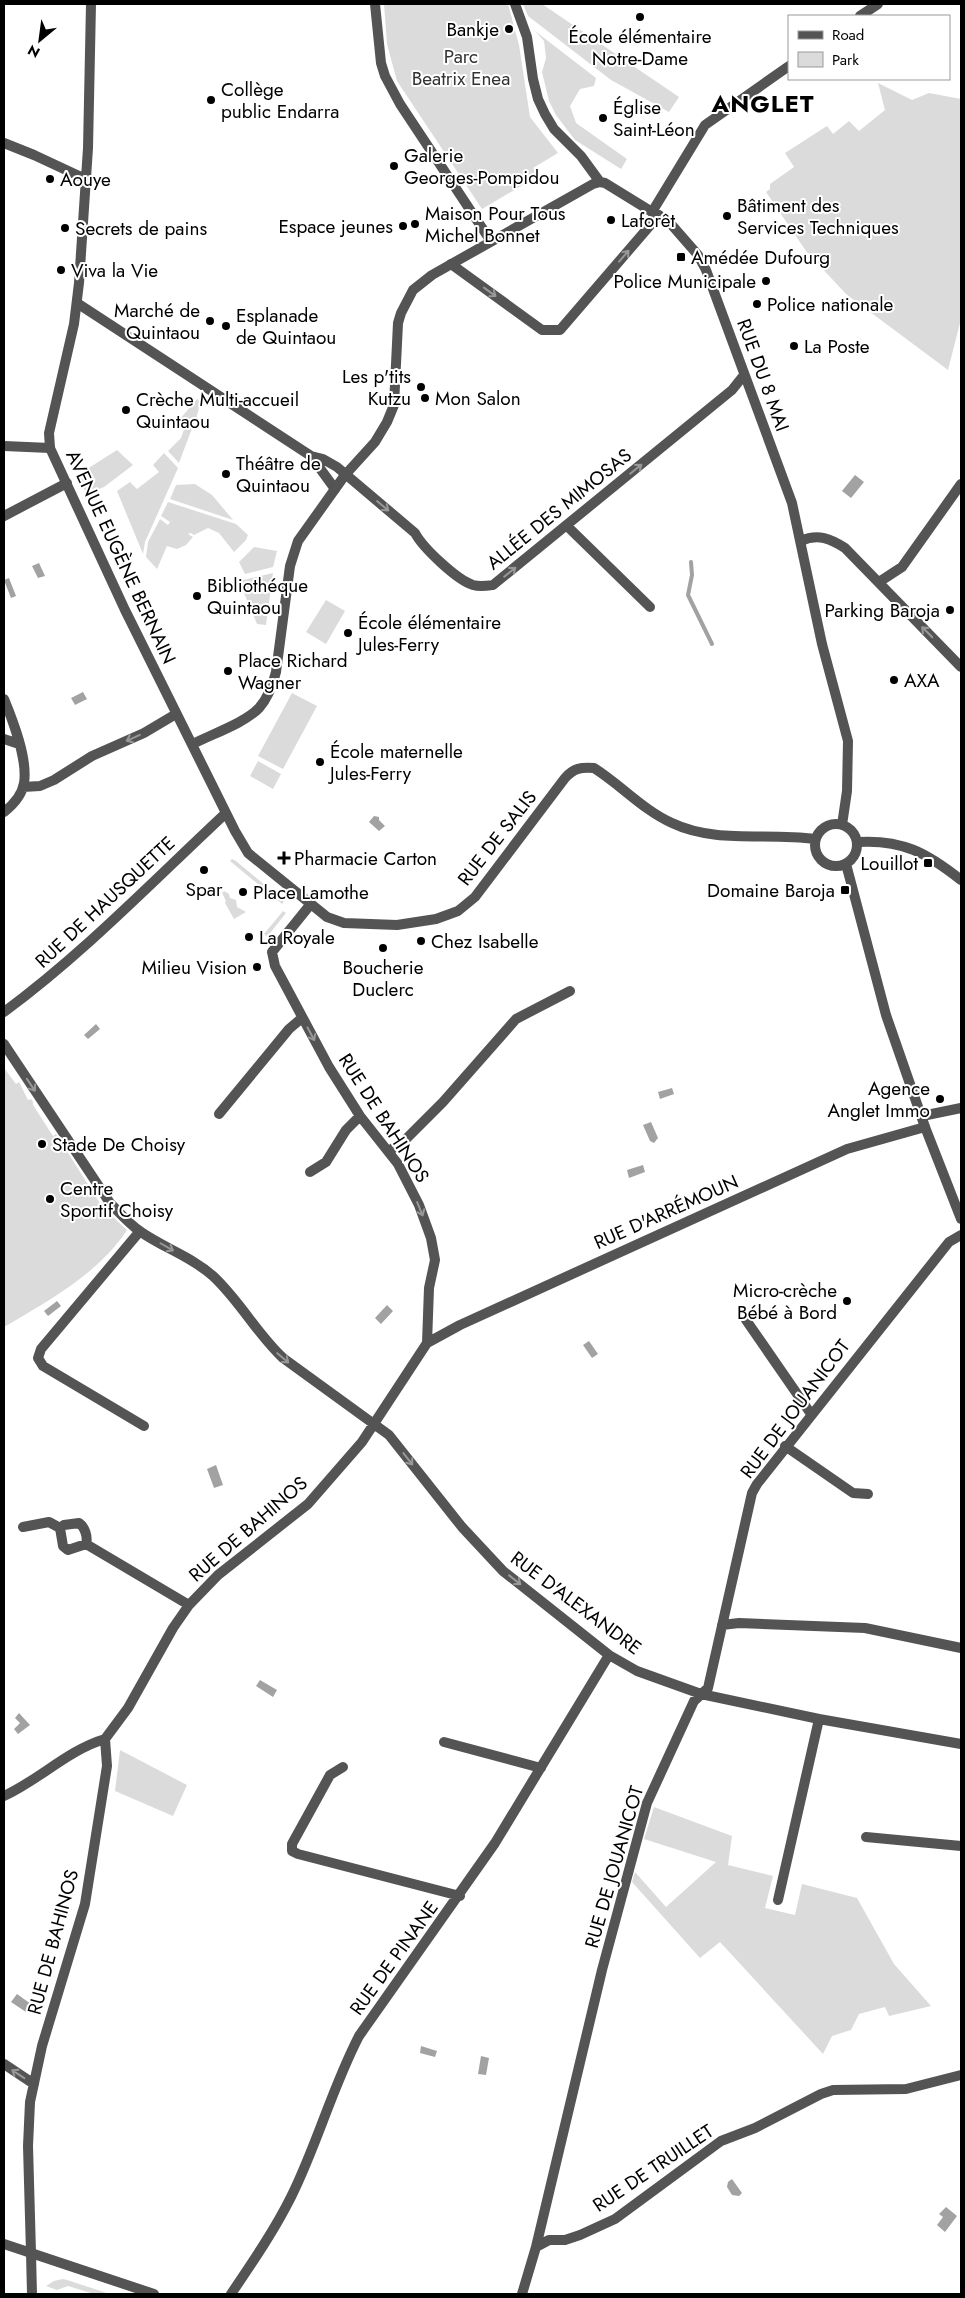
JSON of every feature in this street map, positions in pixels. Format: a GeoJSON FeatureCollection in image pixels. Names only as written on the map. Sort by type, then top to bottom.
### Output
{"type":"FeatureCollection","features":[{"type":"Feature","properties":{"kind":"street","name":"AVENUE EUGÈNE BERNAIN"},"geometry":{"type":"LineString","coordinates":[[91,4],[86,177],[77,303],[49,433],[50,448],[125,610],[226,813]]}},
{"type":"Feature","properties":{"kind":"street"},"geometry":{"type":"LineString","coordinates":[[375,4],[381,63],[385,76],[400,104],[490,240]]}},
{"type":"Feature","properties":{"kind":"street"},"geometry":{"type":"LineString","coordinates":[[193,744],[246,718],[260,708],[273,684],[290,566],[298,541],[335,489],[375,442],[387,422],[394,405],[397,388],[398,323],[406,301],[421,282],[490,240],[600,182],[581,156],[554,129],[538,100],[527,37],[515,4]]}},
{"type":"Feature","properties":{"kind":"street"},"geometry":{"type":"LineString","coordinates":[[862,15],[878,4]]}},
{"type":"Feature","properties":{"kind":"street"},"geometry":{"type":"LineString","coordinates":[[451,264],[542,330],[560,330],[656,214],[705,125],[788,67]]}},
{"type":"Feature","properties":{"kind":"street"},"geometry":{"type":"LineString","coordinates":[[4,143],[86,177]]}},
{"type":"Feature","properties":{"kind":"street","name":"RUE DU 8 MAI"},"geometry":{"type":"LineString","coordinates":[[600,182],[605,183],[670,223],[680,232],[698,255],[706,270],[792,503],[822,644],[848,740],[847,791],[842,825]]}},
{"type":"Feature","properties":{"kind":"street"},"geometry":{"type":"LineString","coordinates":[[77,303],[311,456],[335,489]]}},
{"type":"Feature","properties":{"kind":"street","name":"ALLÉE DES MIMOSAS"},"geometry":{"type":"LineString","coordinates":[[311,456],[323,459],[346,475],[415,533],[420,543],[461,578],[472,584],[493,585],[732,390],[744,375]]}},
{"type":"Feature","properties":{"kind":"street"},"geometry":{"type":"LineString","coordinates":[[4,446],[50,448]]}},
{"type":"Feature","properties":{"kind":"street"},"geometry":{"type":"LineString","coordinates":[[4,516],[67,483]]}},
{"type":"Feature","properties":{"kind":"street"},"geometry":{"type":"LineString","coordinates":[[880,582],[902,567],[961,484]]}},
{"type":"Feature","properties":{"kind":"street"},"geometry":{"type":"LineString","coordinates":[[567,526],[650,607]]}},
{"type":"Feature","properties":{"kind":"street"},"geometry":{"type":"LineString","coordinates":[[801,541],[808,537],[828,537],[845,548],[961,666]]}},
{"type":"Feature","properties":{"kind":"street"},"geometry":{"type":"LineString","coordinates":[[4,699],[19,744],[24,775],[23,787],[14,804],[4,812]]}},
{"type":"Feature","properties":{"kind":"street"},"geometry":{"type":"LineString","coordinates":[[23,787],[40,786],[54,780],[92,756],[144,734],[176,714]]}},
{"type":"Feature","properties":{"kind":"street"},"geometry":{"type":"LineString","coordinates":[[4,739],[19,744]]}},
{"type":"Feature","properties":{"kind":"street","name":"RUE DE SALIS"},"geometry":{"type":"LineString","coordinates":[[226,813],[248,853],[326,917],[344,924],[359,925],[397,924],[426,920],[458,911],[475,897],[565,778],[572,771],[582,767],[594,768],[658,815],[688,829],[712,834],[815,839]]}},
{"type":"Feature","properties":{"kind":"street","name":"RUE DE HAUSQUETTE"},"geometry":{"type":"LineString","coordinates":[[4,1012],[42,984],[71,959],[226,813]]}},
{"type":"Feature","properties":{"kind":"street"},"geometry":{"type":"LineString","coordinates":[[829,825],[842,825],[852,832],[857,842],[855,855],[846,864],[832,866],[820,860],[814,846],[815,839],[818,833],[829,825]]}},
{"type":"Feature","properties":{"kind":"street"},"geometry":{"type":"LineString","coordinates":[[857,842],[867,841],[920,851],[961,880]]}},
{"type":"Feature","properties":{"kind":"street"},"geometry":{"type":"LineString","coordinates":[[846,864],[886,1015],[926,1128],[961,1216]]}},
{"type":"Feature","properties":{"kind":"street","name":"RUE DE BAHINOS"},"geometry":{"type":"LineString","coordinates":[[32,2294],[28,2146],[30,2102],[42,2046],[85,1904],[106,1766],[105,1740],[128,1708],[173,1628],[189,1605],[218,1575],[308,1504],[362,1442],[427,1343],[429,1288],[434,1260],[431,1238],[419,1205],[389,1151],[360,1116],[329,1067],[275,966],[272,952],[310,905]]}},
{"type":"Feature","properties":{"kind":"street"},"geometry":{"type":"LineString","coordinates":[[389,1151],[404,1141],[443,1102],[516,1019],[570,991]]}},
{"type":"Feature","properties":{"kind":"street"},"geometry":{"type":"LineString","coordinates":[[219,1114],[289,1029],[302,1018]]}},
{"type":"Feature","properties":{"kind":"street","name":"RUE D'ALEXANDRE"},"geometry":{"type":"LineString","coordinates":[[4,1044],[110,1202],[140,1231],[189,1259],[211,1275],[234,1300],[264,1340],[283,1358],[389,1435],[462,1527],[503,1571],[609,1655],[637,1671],[701,1694],[819,1719],[961,1744]]}},
{"type":"Feature","properties":{"kind":"street"},"geometry":{"type":"LineString","coordinates":[[922,1116],[961,1108]]}},
{"type":"Feature","properties":{"kind":"street"},"geometry":{"type":"LineString","coordinates":[[310,1172],[326,1162],[346,1130],[360,1116]]}},
{"type":"Feature","properties":{"kind":"street","name":"RUE D'ARRÉMOUN"},"geometry":{"type":"LineString","coordinates":[[427,1343],[460,1325],[847,1150],[926,1128]]}},
{"type":"Feature","properties":{"kind":"street"},"geometry":{"type":"LineString","coordinates":[[140,1231],[41,1349],[38,1358],[44,1366],[144,1426]]}},
{"type":"Feature","properties":{"kind":"street","name":"RUE DE JOUANICOT"},"geometry":{"type":"LineString","coordinates":[[522,2294],[536,2247],[602,1970],[638,1832],[651,1794],[694,1702],[708,1688],[752,1493],[811,1414],[949,1242],[961,1235]]}},
{"type":"Feature","properties":{"kind":"street"},"geometry":{"type":"LineString","coordinates":[[746,1320],[811,1414]]}},
{"type":"Feature","properties":{"kind":"street"},"geometry":{"type":"LineString","coordinates":[[786,1446],[853,1493],[868,1494]]}},
{"type":"Feature","properties":{"kind":"street"},"geometry":{"type":"LineString","coordinates":[[23,1527],[49,1522],[60,1528]]}},
{"type":"Feature","properties":{"kind":"street"},"geometry":{"type":"LineString","coordinates":[[60,1528],[64,1525],[79,1523],[82,1525],[87,1539],[86,1544]]}},
{"type":"Feature","properties":{"kind":"street"},"geometry":{"type":"LineString","coordinates":[[60,1528],[63,1546],[68,1550],[86,1544],[189,1605]]}},
{"type":"Feature","properties":{"kind":"street"},"geometry":{"type":"LineString","coordinates":[[722,1625],[739,1623],[865,1628],[961,1648]]}},
{"type":"Feature","properties":{"kind":"street","name":"RUE DE PINANE"},"geometry":{"type":"LineString","coordinates":[[231,2294],[260,2250],[290,2198],[343,2067],[359,2036],[391,1988],[460,1896],[495,1843],[609,1655]]}},
{"type":"Feature","properties":{"kind":"street"},"geometry":{"type":"LineString","coordinates":[[778,1900],[819,1719]]}},
{"type":"Feature","properties":{"kind":"street"},"geometry":{"type":"LineString","coordinates":[[4,1796],[22,1787],[88,1744],[105,1740]]}},
{"type":"Feature","properties":{"kind":"street"},"geometry":{"type":"LineString","coordinates":[[444,1742],[541,1768]]}},
{"type":"Feature","properties":{"kind":"street"},"geometry":{"type":"LineString","coordinates":[[343,1767],[330,1776],[292,1844],[292,1850],[298,1854],[460,1896]]}},
{"type":"Feature","properties":{"kind":"street"},"geometry":{"type":"LineString","coordinates":[[866,1837],[961,1846]]}},
{"type":"Feature","properties":{"kind":"street"},"geometry":{"type":"LineString","coordinates":[[4,2064],[34,2084]]}},
{"type":"Feature","properties":{"kind":"street","name":"RUE DE TRUILLET"},"geometry":{"type":"LineString","coordinates":[[536,2247],[548,2240],[565,2240],[580,2235],[615,2219],[721,2141],[755,2128],[821,2094],[833,2090],[906,2088],[961,2075]]}},
{"type":"Feature","properties":{"kind":"street"},"geometry":{"type":"LineString","coordinates":[[4,2244],[154,2294]]}},
{"type":"Feature","properties":{"kind":"green space","name":"Parc Beatrix Enea"},"geometry":{"type":"Polygon","coordinates":[[[384,4],[508,4],[519,45],[530,117],[558,153],[533,168],[538,176],[482,209],[397,81],[387,44],[384,4]]]}},
{"type":"Feature","properties":{"kind":"green space"},"geometry":{"type":"Polygon","coordinates":[[[523,4],[542,4],[679,97],[669,112],[611,80],[528,16],[523,4]]]}},
{"type":"Feature","properties":{"kind":"green space"},"geometry":{"type":"Polygon","coordinates":[[[535,31],[596,78],[594,86],[580,89],[570,106],[576,123],[627,159],[621,169],[575,140],[556,115],[549,101],[542,72],[546,58],[544,41],[535,31]]]}},
{"type":"Feature","properties":{"kind":"green space"},"geometry":{"type":"Polygon","coordinates":[[[878,83],[912,100],[929,93],[961,99],[961,319],[948,370],[846,294],[806,251],[766,192],[770,189],[770,184],[794,167],[785,153],[827,126],[833,134],[849,121],[859,131],[885,110],[878,83]]]}},
{"type":"Feature","properties":{"kind":"green space"},"geometry":{"type":"Polygon","coordinates":[[[197,399],[201,401],[196,419],[188,419],[184,423],[180,419],[197,399]]]}},
{"type":"Feature","properties":{"kind":"green space"},"geometry":{"type":"Polygon","coordinates":[[[194,423],[179,463],[168,451],[181,438],[186,424],[194,423]]]}},
{"type":"Feature","properties":{"kind":"green space"},"geometry":{"type":"Polygon","coordinates":[[[117,450],[133,465],[104,487],[87,494],[76,476],[117,450]]]}},
{"type":"Feature","properties":{"kind":"green space"},"geometry":{"type":"Polygon","coordinates":[[[164,453],[178,468],[145,542],[143,554],[117,491],[130,482],[137,489],[159,472],[153,465],[164,453]]]}},
{"type":"Feature","properties":{"kind":"green space"},"geometry":{"type":"Polygon","coordinates":[[[195,484],[212,495],[233,520],[170,499],[176,485],[195,484]]]}},
{"type":"Feature","properties":{"kind":"green space"},"geometry":{"type":"Polygon","coordinates":[[[168,502],[236,524],[248,535],[246,540],[234,552],[219,533],[208,528],[194,535],[191,533],[188,534],[193,537],[186,545],[177,549],[167,546],[157,569],[146,557],[148,542],[160,519],[168,525],[170,522],[161,516],[168,502]]]}},
{"type":"Feature","properties":{"kind":"green space"},"geometry":{"type":"Polygon","coordinates":[[[254,547],[277,551],[273,567],[245,574],[239,562],[254,547]]]}},
{"type":"Feature","properties":{"kind":"green space"},"geometry":{"type":"Polygon","coordinates":[[[273,573],[266,625],[257,624],[239,581],[273,573]]]}},
{"type":"Feature","properties":{"kind":"green space"},"geometry":{"type":"Polygon","coordinates":[[[326,600],[345,611],[326,644],[306,632],[326,600]]]}},
{"type":"Feature","properties":{"kind":"green space"},"geometry":{"type":"Polygon","coordinates":[[[292,693],[317,706],[283,769],[258,756],[292,693]]]}},
{"type":"Feature","properties":{"kind":"green space"},"geometry":{"type":"Polygon","coordinates":[[[258,761],[281,774],[273,789],[250,776],[258,761]]]}},
{"type":"Feature","properties":{"kind":"green space"},"geometry":{"type":"Polygon","coordinates":[[[232,859],[284,901],[282,904],[230,861],[232,859]]]}},
{"type":"Feature","properties":{"kind":"green space"},"geometry":{"type":"Polygon","coordinates":[[[224,891],[229,894],[230,898],[236,900],[237,907],[246,912],[234,919],[225,903],[226,901],[222,893],[224,891]]]}},
{"type":"Feature","properties":{"kind":"green space"},"geometry":{"type":"Polygon","coordinates":[[[283,911],[286,913],[267,937],[264,934],[283,911]]]}},
{"type":"Feature","properties":{"kind":"green space","name":"Centre Sportif Choisy"},"geometry":{"type":"Polygon","coordinates":[[[4,1068],[16,1084],[19,1082],[28,1100],[31,1099],[53,1136],[56,1134],[103,1208],[127,1230],[102,1260],[72,1285],[4,1327],[4,1068]]]}},
{"type":"Feature","properties":{"kind":"green space"},"geometry":{"type":"Polygon","coordinates":[[[120,1750],[187,1785],[173,1816],[115,1791],[120,1750]]]}},
{"type":"Feature","properties":{"kind":"green space"},"geometry":{"type":"Polygon","coordinates":[[[654,1807],[732,1836],[728,1865],[773,1876],[765,1908],[795,1915],[802,1884],[857,1898],[894,1964],[931,2006],[889,2016],[885,2007],[859,2014],[851,2030],[832,2036],[823,2054],[720,1942],[700,1958],[632,1882],[635,1872],[666,1907],[716,1862],[644,1839],[654,1807]]]}},
{"type":"Feature","properties":{"kind":"green space"},"geometry":{"type":"Polygon","coordinates":[[[63,2279],[110,2294],[94,2294],[68,2286],[57,2290],[46,2286],[54,2281],[63,2279]]]}},
{"type":"Feature","properties":{"kind":"shaded area"},"geometry":{"type":"Polygon","coordinates":[[[855,475],[864,482],[851,498],[842,491],[855,475]]]}},
{"type":"Feature","properties":{"kind":"shaded area"},"geometry":{"type":"Polygon","coordinates":[[[39,563],[45,576],[38,578],[32,566],[39,563]]]}},
{"type":"Feature","properties":{"kind":"shaded area"},"geometry":{"type":"Polygon","coordinates":[[[9,578],[16,596],[11,598],[4,580],[9,578]]]}},
{"type":"Feature","properties":{"kind":"shaded area"},"geometry":{"type":"Polygon","coordinates":[[[83,692],[87,699],[75,705],[71,698],[83,692]]]}},
{"type":"Feature","properties":{"kind":"shaded area"},"geometry":{"type":"Polygon","coordinates":[[[374,816],[379,817],[379,820],[385,826],[379,831],[369,822],[374,816]]]}},
{"type":"Feature","properties":{"kind":"shaded area"},"geometry":{"type":"Polygon","coordinates":[[[96,1024],[100,1029],[88,1039],[84,1035],[96,1024]]]}},
{"type":"Feature","properties":{"kind":"shaded area"},"geometry":{"type":"Polygon","coordinates":[[[672,1088],[674,1094],[660,1099],[658,1092],[672,1088]]]}},
{"type":"Feature","properties":{"kind":"shaded area"},"geometry":{"type":"Polygon","coordinates":[[[651,1122],[658,1138],[654,1143],[650,1141],[643,1125],[651,1122]]]}},
{"type":"Feature","properties":{"kind":"shaded area"},"geometry":{"type":"Polygon","coordinates":[[[643,1165],[645,1172],[629,1178],[627,1170],[643,1165]]]}},
{"type":"Feature","properties":{"kind":"shaded area"},"geometry":{"type":"Polygon","coordinates":[[[57,1301],[61,1306],[48,1316],[44,1311],[57,1301]]]}},
{"type":"Feature","properties":{"kind":"shaded area"},"geometry":{"type":"Polygon","coordinates":[[[387,1305],[393,1311],[381,1324],[375,1318],[387,1305]]]}},
{"type":"Feature","properties":{"kind":"shaded area"},"geometry":{"type":"Polygon","coordinates":[[[589,1341],[598,1354],[592,1358],[583,1345],[589,1341]]]}},
{"type":"Feature","properties":{"kind":"shaded area"},"geometry":{"type":"Polygon","coordinates":[[[216,1465],[223,1485],[214,1488],[207,1469],[216,1465]]]}},
{"type":"Feature","properties":{"kind":"shaded area"},"geometry":{"type":"Polygon","coordinates":[[[260,1680],[277,1690],[273,1697],[256,1686],[260,1680]]]}},
{"type":"Feature","properties":{"kind":"shaded area"},"geometry":{"type":"Polygon","coordinates":[[[19,1713],[30,1725],[18,1734],[14,1729],[20,1723],[15,1718],[19,1713]]]}},
{"type":"Feature","properties":{"kind":"shaded area"},"geometry":{"type":"Polygon","coordinates":[[[17,1994],[31,2004],[26,2012],[11,2002],[17,1994]]]}},
{"type":"Feature","properties":{"kind":"shaded area"},"geometry":{"type":"Polygon","coordinates":[[[421,2046],[437,2051],[435,2057],[420,2053],[421,2046]]]}},
{"type":"Feature","properties":{"kind":"shaded area"},"geometry":{"type":"Polygon","coordinates":[[[481,2056],[489,2058],[486,2075],[478,2074],[481,2056]]]}},
{"type":"Feature","properties":{"kind":"shaded area"},"geometry":{"type":"Polygon","coordinates":[[[732,2179],[742,2193],[739,2196],[732,2195],[727,2187],[728,2182],[732,2179]]]}},
{"type":"Feature","properties":{"kind":"shaded area"},"geometry":{"type":"Polygon","coordinates":[[[946,2207],[957,2216],[945,2232],[937,2225],[943,2217],[939,2214],[946,2207]]]}},
{"type":"Feature","properties":{"kind":"waterway"},"geometry":{"type":"LineString","coordinates":[[691,562],[692,575],[688,595],[712,644]]}},
{"type":"Feature","properties":{"kind":"place","name":"École élémentaire Notre-Dame"},"geometry":{"type":"Point","coordinates":[640,17]}},
{"type":"Feature","properties":{"kind":"place","name":"Bankje"},"geometry":{"type":"Point","coordinates":[509,29]}},
{"type":"Feature","properties":{"kind":"place","name":"Collège public Endarra"},"geometry":{"type":"Point","coordinates":[211,100]}},
{"type":"Feature","properties":{"kind":"place","name":"Église Saint-Léon"},"geometry":{"type":"Point","coordinates":[603,118]}},
{"type":"Feature","properties":{"kind":"place","name":"Galerie Georges-Pompidou"},"geometry":{"type":"Point","coordinates":[394,166]}},
{"type":"Feature","properties":{"kind":"place","name":"Aouye"},"geometry":{"type":"Point","coordinates":[50,179]}},
{"type":"Feature","properties":{"kind":"place","name":"Bâtiment des Services Techniques"},"geometry":{"type":"Point","coordinates":[727,216]}},
{"type":"Feature","properties":{"kind":"place","name":"Laforêt"},"geometry":{"type":"Point","coordinates":[611,220]}},
{"type":"Feature","properties":{"kind":"place","name":"Maison Pour Tous Michel Bonnet"},"geometry":{"type":"Point","coordinates":[415,224]}},
{"type":"Feature","properties":{"kind":"place","name":"Espace jeunes"},"geometry":{"type":"Point","coordinates":[403,226]}},
{"type":"Feature","properties":{"kind":"place","name":"Secrets de pains"},"geometry":{"type":"Point","coordinates":[65,228]}},
{"type":"Feature","properties":{"kind":"place","name":"Amédée Dufourg"},"geometry":{"type":"Point","coordinates":[681,257]}},
{"type":"Feature","properties":{"kind":"place","name":"Viva la Vie"},"geometry":{"type":"Point","coordinates":[61,270]}},
{"type":"Feature","properties":{"kind":"place","name":"Police Municipale"},"geometry":{"type":"Point","coordinates":[766,281]}},
{"type":"Feature","properties":{"kind":"place","name":"Police nationale"},"geometry":{"type":"Point","coordinates":[757,304]}},
{"type":"Feature","properties":{"kind":"place","name":"Marché de Quintaou"},"geometry":{"type":"Point","coordinates":[210,321]}},
{"type":"Feature","properties":{"kind":"place","name":"Esplanade de Quintaou"},"geometry":{"type":"Point","coordinates":[226,326]}},
{"type":"Feature","properties":{"kind":"place","name":"La Poste"},"geometry":{"type":"Point","coordinates":[794,346]}},
{"type":"Feature","properties":{"kind":"place","name":"Les p'tits Kutzu"},"geometry":{"type":"Point","coordinates":[421,387]}},
{"type":"Feature","properties":{"kind":"place","name":"Mon Salon"},"geometry":{"type":"Point","coordinates":[425,398]}},
{"type":"Feature","properties":{"kind":"place","name":"Crèche Multi-accueil Quintaou"},"geometry":{"type":"Point","coordinates":[126,410]}},
{"type":"Feature","properties":{"kind":"place","name":"Théâtre de Quintaou"},"geometry":{"type":"Point","coordinates":[226,474]}},
{"type":"Feature","properties":{"kind":"place","name":"Bibliothéque Quintaou"},"geometry":{"type":"Point","coordinates":[197,596]}},
{"type":"Feature","properties":{"kind":"place","name":"Parking Baroja"},"geometry":{"type":"Point","coordinates":[950,610]}},
{"type":"Feature","properties":{"kind":"place","name":"École élémentaire Jules-Ferry"},"geometry":{"type":"Point","coordinates":[348,633]}},
{"type":"Feature","properties":{"kind":"place","name":"Place Richard Wagner"},"geometry":{"type":"Point","coordinates":[228,671]}},
{"type":"Feature","properties":{"kind":"place","name":"AXA"},"geometry":{"type":"Point","coordinates":[894,680]}},
{"type":"Feature","properties":{"kind":"place","name":"École maternelle Jules-Ferry"},"geometry":{"type":"Point","coordinates":[320,762]}},
{"type":"Feature","properties":{"kind":"place","name":"Pharmacie Carton"},"geometry":{"type":"Point","coordinates":[284,858]}},
{"type":"Feature","properties":{"kind":"place","name":"Louillot"},"geometry":{"type":"Point","coordinates":[928,863]}},
{"type":"Feature","properties":{"kind":"place","name":"Spar"},"geometry":{"type":"Point","coordinates":[204,870]}},
{"type":"Feature","properties":{"kind":"place","name":"Domaine Baroja"},"geometry":{"type":"Point","coordinates":[845,890]}},
{"type":"Feature","properties":{"kind":"place","name":"Place Lamothe"},"geometry":{"type":"Point","coordinates":[243,892]}},
{"type":"Feature","properties":{"kind":"place","name":"La Royale"},"geometry":{"type":"Point","coordinates":[249,937]}},
{"type":"Feature","properties":{"kind":"place","name":"Chez Isabelle"},"geometry":{"type":"Point","coordinates":[421,941]}},
{"type":"Feature","properties":{"kind":"place","name":"Boucherie Duclerc"},"geometry":{"type":"Point","coordinates":[383,948]}},
{"type":"Feature","properties":{"kind":"place","name":"Milieu Vision"},"geometry":{"type":"Point","coordinates":[257,967]}},
{"type":"Feature","properties":{"kind":"place","name":"Agence Anglet Immo"},"geometry":{"type":"Point","coordinates":[940,1099]}},
{"type":"Feature","properties":{"kind":"place","name":"Stade De Choisy"},"geometry":{"type":"Point","coordinates":[42,1144]}},
{"type":"Feature","properties":{"kind":"place","name":"Centre Sportif Choisy"},"geometry":{"type":"Point","coordinates":[50,1199]}},
{"type":"Feature","properties":{"kind":"place","name":"Micro-crèche Bébé à Bord"},"geometry":{"type":"Point","coordinates":[847,1301]}},
{"type":"Feature","properties":{"kind":"district","name":"ANGLET"},"geometry":{"type":"Point","coordinates":[763,103]}}]}
